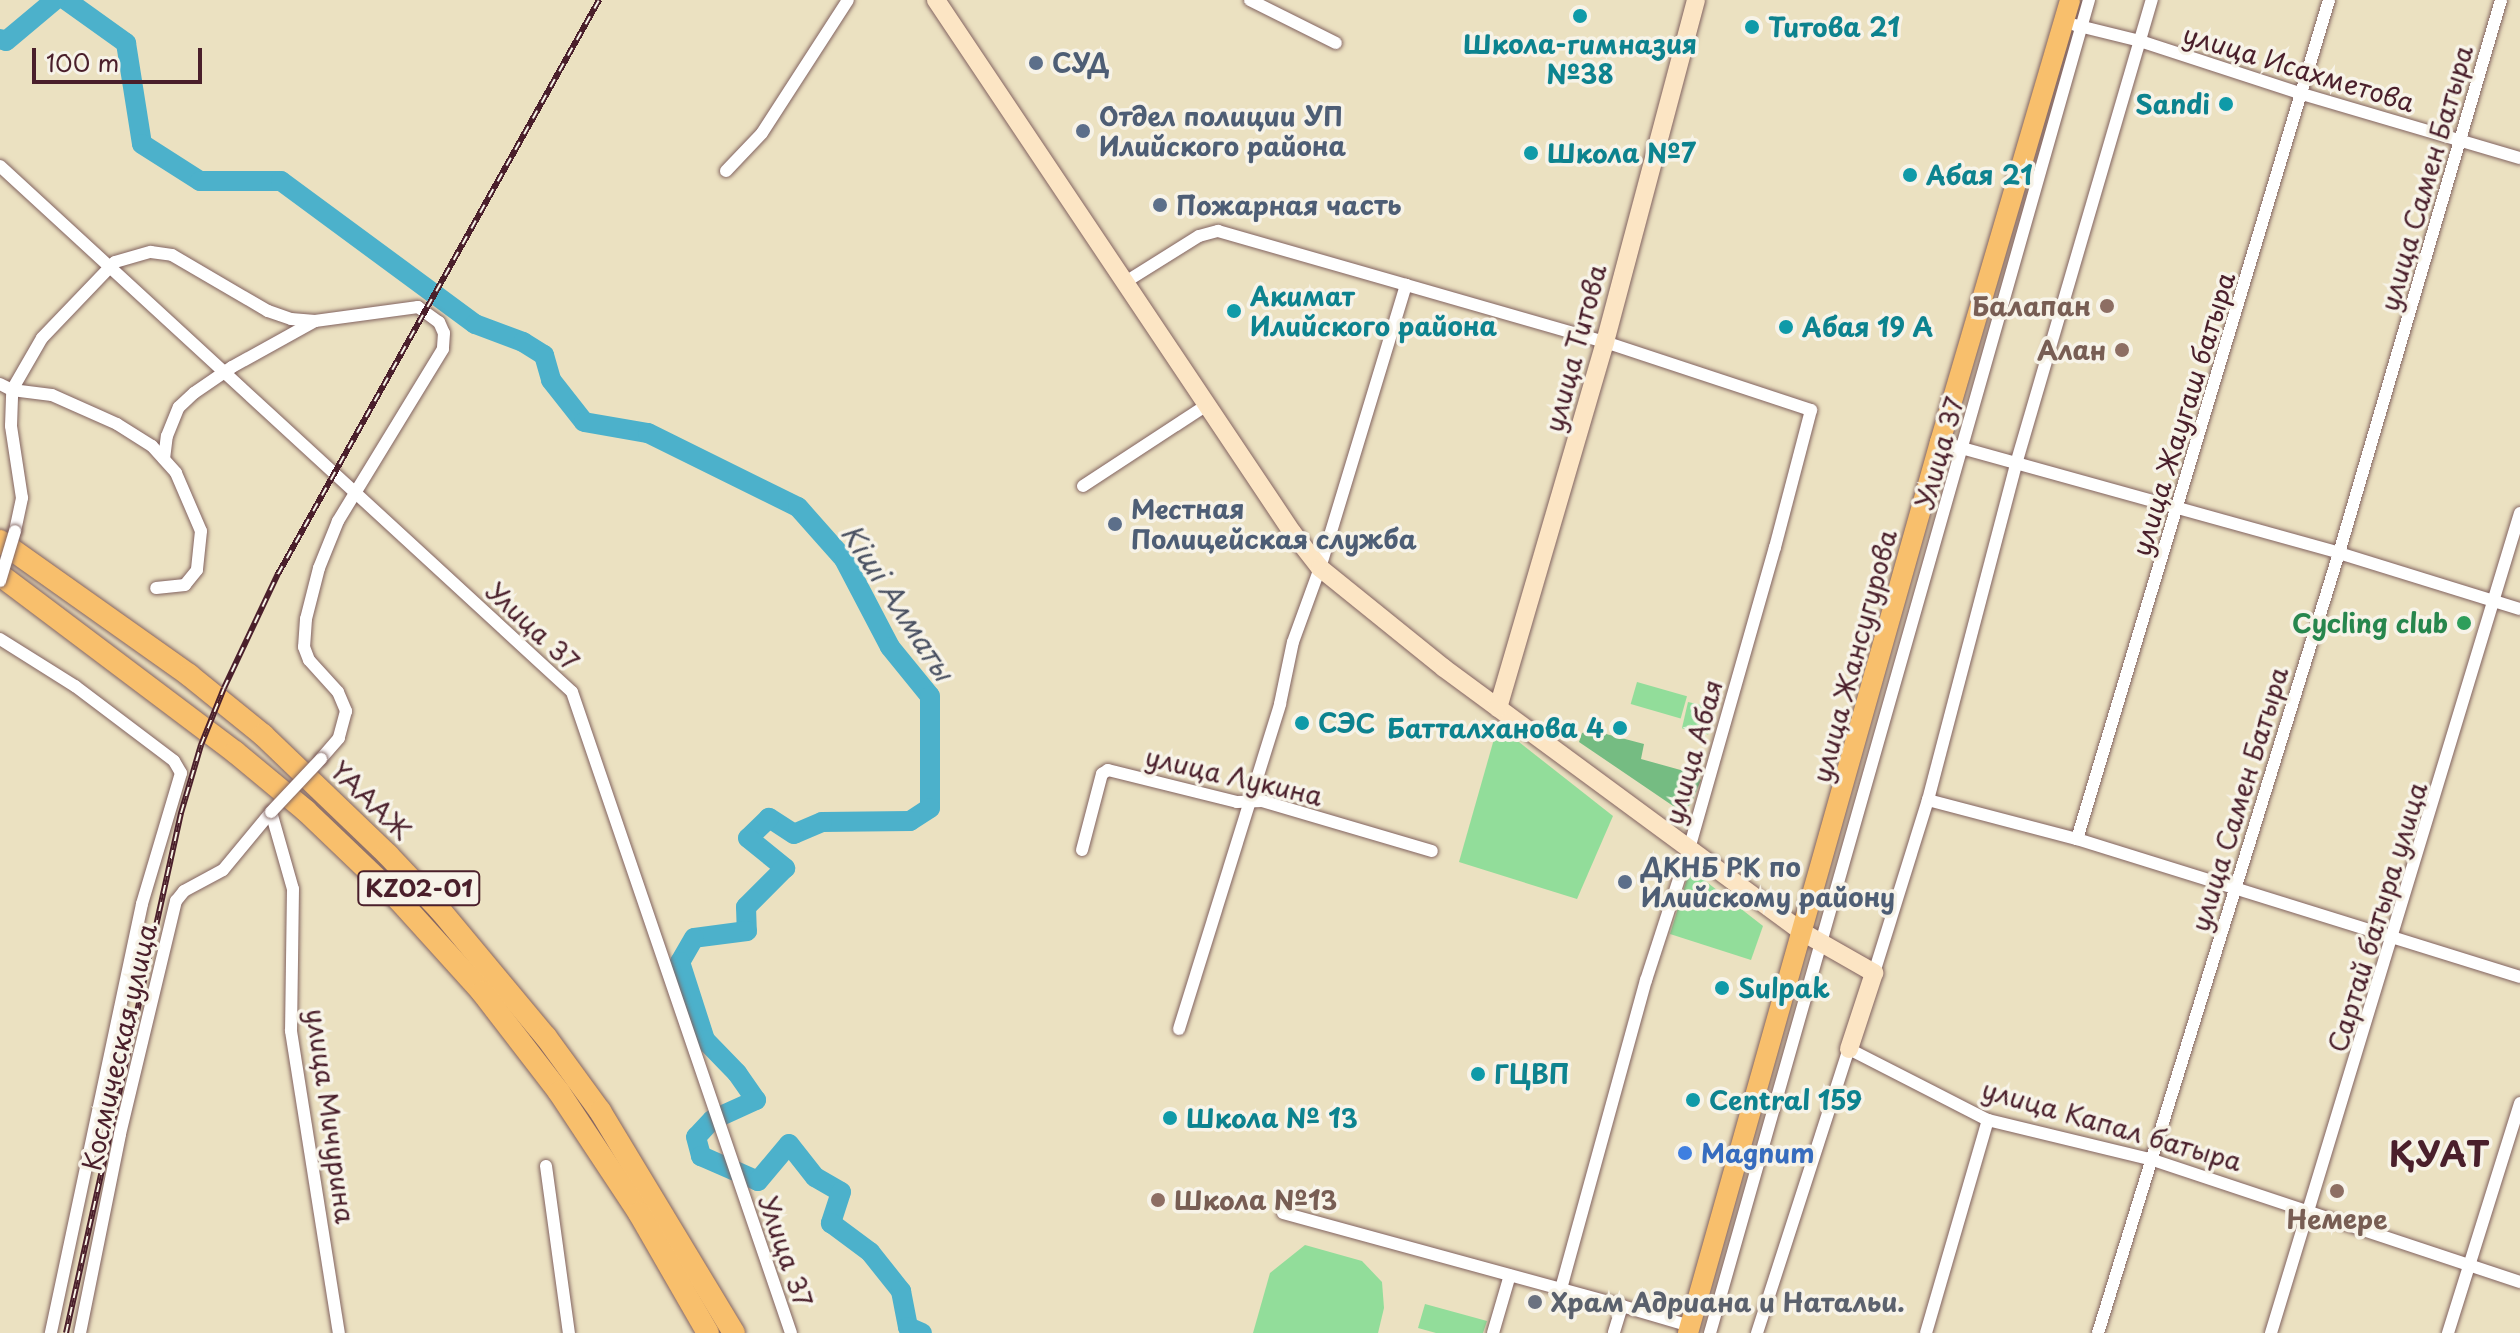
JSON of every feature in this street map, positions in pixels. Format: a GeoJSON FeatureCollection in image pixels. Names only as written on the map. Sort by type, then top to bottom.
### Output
{"type":"FeatureCollection","features":[{"type":"Feature","properties":{"kind":"highway","name":"ҮАААЖ"},"geometry":{"type":"LineString","coordinates":[[8,536],[263,735],[388,855],[440,910],[546,1037],[600,1111],[734,1333]]}},
{"type":"Feature","properties":{"kind":"highway","name":"ҮАААЖ"},"geometry":{"type":"LineString","coordinates":[[0,575],[235,752],[306,811],[399,900],[482,992],[559,1092],[639,1213],[708,1333]]}},
{"type":"Feature","properties":{"kind":"main road"},"geometry":{"type":"LineString","coordinates":[[936,0],[1127,281],[1292,532],[1320,568],[1498,708],[1804,933],[1874,973],[1849,1049]]}},
{"type":"Feature","properties":{"kind":"main road","name":"улица Титова"},"geometry":{"type":"LineString","coordinates":[[1498,708],[1605,342],[1696,0]]}},
{"type":"Feature","properties":{"kind":"main road","name":"улица Жансугурова"},"geometry":{"type":"LineString","coordinates":[[1689,1330],[1804,933],[1940,442],[2070,0]]}},
{"type":"Feature","properties":{"kind":"street"},"geometry":{"type":"LineString","coordinates":[[726,171],[762,133],[848,0]]}},
{"type":"Feature","properties":{"kind":"street"},"geometry":{"type":"LineString","coordinates":[[1250,0],[1336,43]]}},
{"type":"Feature","properties":{"kind":"street","name":"Улица 37"},"geometry":{"type":"LineString","coordinates":[[1710,1333],[2089,0]]}},
{"type":"Feature","properties":{"kind":"street"},"geometry":{"type":"LineString","coordinates":[[1874,973],[1928,800],[2016,464],[2152,0]]}},
{"type":"Feature","properties":{"kind":"street","name":"улица Жаугаш батыра"},"geometry":{"type":"LineString","coordinates":[[2077,839],[2329,0]]}},
{"type":"Feature","properties":{"kind":"street","name":"улица Самен Батыра"},"geometry":{"type":"LineString","coordinates":[[2098,1333],[2339,553],[2501,0]]}},
{"type":"Feature","properties":{"kind":"street","name":"улица Исахметова"},"geometry":{"type":"LineString","coordinates":[[2064,22],[2140,41],[2302,94],[2520,158]]}},
{"type":"Feature","properties":{"kind":"street","name":"Улица 37"},"geometry":{"type":"LineString","coordinates":[[0,166],[572,692],[791,1333]]}},
{"type":"Feature","properties":{"kind":"street"},"geometry":{"type":"LineString","coordinates":[[1127,281],[1199,236],[1218,231],[1605,342]]}},
{"type":"Feature","properties":{"kind":"street"},"geometry":{"type":"LineString","coordinates":[[0,581],[8,536],[22,498],[6,387],[42,338],[115,262],[151,252],[172,255],[268,311],[315,321]]}},
{"type":"Feature","properties":{"kind":"street"},"geometry":{"type":"LineString","coordinates":[[1179,1029],[1280,704],[1293,642],[1320,568],[1406,285]]}},
{"type":"Feature","properties":{"kind":"street","name":"Космическая улица"},"geometry":{"type":"LineString","coordinates":[[82,1332],[120,1134],[176,901],[184,891],[223,870],[339,738],[346,711],[338,692],[309,660],[304,647],[306,619],[319,568],[338,521],[443,349],[444,333],[439,322],[418,307],[315,321]]}},
{"type":"Feature","properties":{"kind":"street"},"geometry":{"type":"LineString","coordinates":[[164,459],[167,436],[179,407],[194,393],[232,367],[315,321]]}},
{"type":"Feature","properties":{"kind":"street","name":"улица Абая"},"geometry":{"type":"LineString","coordinates":[[1561,1289],[1646,980],[1689,848],[1811,410],[1605,342]]}},
{"type":"Feature","properties":{"kind":"street"},"geometry":{"type":"LineString","coordinates":[[6,387],[67,401],[117,424],[152,446],[176,473],[201,531],[197,570],[185,585],[156,588]]}},
{"type":"Feature","properties":{"kind":"street"},"geometry":{"type":"LineString","coordinates":[[1083,486],[1207,405]]}},
{"type":"Feature","properties":{"kind":"street"},"geometry":{"type":"LineString","coordinates":[[1940,442],[2339,553],[2520,609]]}},
{"type":"Feature","properties":{"kind":"street","name":"Сартай батыра улица"},"geometry":{"type":"LineString","coordinates":[[2271,1333],[2394,938],[2520,513]]}},
{"type":"Feature","properties":{"kind":"street"},"geometry":{"type":"LineString","coordinates":[[0,639],[75,686],[174,761],[181,773],[142,904],[51,1333]]}},
{"type":"Feature","properties":{"kind":"street","name":"улица Лукина"},"geometry":{"type":"LineString","coordinates":[[1082,850],[1102,774],[1108,770],[1237,802],[1262,801],[1432,851]]}},
{"type":"Feature","properties":{"kind":"street"},"geometry":{"type":"LineString","coordinates":[[1928,800],[2077,839],[2520,977]]}},
{"type":"Feature","properties":{"kind":"street","name":"улица Мичурина"},"geometry":{"type":"LineString","coordinates":[[271,812],[293,889],[291,1031],[339,1333]]}},
{"type":"Feature","properties":{"kind":"street"},"geometry":{"type":"LineString","coordinates":[[1757,1333],[1849,1049]]}},
{"type":"Feature","properties":{"kind":"street","name":"улица Капал батыра"},"geometry":{"type":"LineString","coordinates":[[1849,1049],[1988,1120],[2153,1160],[2520,1282]]}},
{"type":"Feature","properties":{"kind":"street"},"geometry":{"type":"LineString","coordinates":[[2448,1333],[2520,1103]]}},
{"type":"Feature","properties":{"kind":"street"},"geometry":{"type":"LineString","coordinates":[[1926,1333],[1982,1151],[1988,1120]]}},
{"type":"Feature","properties":{"kind":"street"},"geometry":{"type":"LineString","coordinates":[[546,1166],[569,1333]]}},
{"type":"Feature","properties":{"kind":"street"},"geometry":{"type":"LineString","coordinates":[[1283,1213],[1622,1306],[1689,1330]]}},
{"type":"Feature","properties":{"kind":"street"},"geometry":{"type":"LineString","coordinates":[[1493,1333],[1510,1275]]}},
{"type":"Feature","properties":{"kind":"street"},"geometry":{"type":"LineString","coordinates":[[1614,1333],[1622,1306]]}},
{"type":"Feature","properties":{"kind":"green space"},"geometry":{"type":"Polygon","coordinates":[[[1637,682],[1687,696],[1681,718],[1631,704],[1637,682]]]}},
{"type":"Feature","properties":{"kind":"green space"},"geometry":{"type":"Polygon","coordinates":[[[1688,702],[1714,708],[1708,734],[1682,728],[1688,702]]]}},
{"type":"Feature","properties":{"kind":"green space"},"geometry":{"type":"Polygon","coordinates":[[[1591,730],[1644,744],[1641,759],[1695,774],[1701,780],[1691,804],[1682,812],[1579,742],[1582,733],[1591,730]]]}},
{"type":"Feature","properties":{"kind":"green space"},"geometry":{"type":"Polygon","coordinates":[[[1505,731],[1613,816],[1577,899],[1459,862],[1496,732],[1505,731]]]}},
{"type":"Feature","properties":{"kind":"green space"},"geometry":{"type":"Polygon","coordinates":[[[1690,869],[1763,926],[1751,960],[1670,934],[1690,869]]]}},
{"type":"Feature","properties":{"kind":"green space"},"geometry":{"type":"Polygon","coordinates":[[[1305,1245],[1362,1261],[1382,1282],[1384,1308],[1378,1333],[1253,1333],[1270,1273],[1305,1245]]]}},
{"type":"Feature","properties":{"kind":"green space"},"geometry":{"type":"Polygon","coordinates":[[[1425,1304],[1487,1321],[1483,1333],[1436,1333],[1418,1328],[1425,1304]]]}},
{"type":"Feature","properties":{"kind":"waterway","name":"Кіші Алматы"},"geometry":{"type":"LineString","coordinates":[[0,39],[6,41],[55,0]]}},
{"type":"Feature","properties":{"kind":"waterway","name":"Кіші Алматы"},"geometry":{"type":"LineString","coordinates":[[66,0],[126,43],[142,144],[200,181],[281,181],[475,324],[523,342],[544,355],[551,380],[584,422],[648,433],[798,507],[844,559],[890,647],[930,696],[930,808],[910,821],[822,822],[794,834],[769,818],[748,838],[785,868],[746,907],[747,931],[694,938],[680,962],[705,1040],[737,1073],[756,1100],[712,1120],[696,1137],[701,1156],[758,1181],[789,1144],[815,1177],[841,1192],[831,1223],[870,1252],[901,1291],[908,1327],[922,1333]]}},
{"type":"Feature","properties":{"kind":"railway"},"geometry":{"type":"LineString","coordinates":[[66,1333],[181,813],[201,745],[224,688],[278,574],[599,0]]}},
{"type":"Feature","properties":{"kind":"place","name":"Школа-гимназия №38"},"geometry":{"type":"Point","coordinates":[1580,16]}},
{"type":"Feature","properties":{"kind":"place","name":"Титова 21"},"geometry":{"type":"Point","coordinates":[1752,27]}},
{"type":"Feature","properties":{"kind":"place","name":"СУД"},"geometry":{"type":"Point","coordinates":[1036,63]}},
{"type":"Feature","properties":{"kind":"place","name":"Sandi"},"geometry":{"type":"Point","coordinates":[2226,104]}},
{"type":"Feature","properties":{"kind":"place","name":"Отдел полиции УП Илийского района"},"geometry":{"type":"Point","coordinates":[1083,131]}},
{"type":"Feature","properties":{"kind":"place","name":"Школа №7"},"geometry":{"type":"Point","coordinates":[1531,153]}},
{"type":"Feature","properties":{"kind":"place","name":"Абая 21"},"geometry":{"type":"Point","coordinates":[1910,175]}},
{"type":"Feature","properties":{"kind":"place","name":"Пожарная часть"},"geometry":{"type":"Point","coordinates":[1160,205]}},
{"type":"Feature","properties":{"kind":"place","name":"Балапан"},"geometry":{"type":"Point","coordinates":[2107,306]}},
{"type":"Feature","properties":{"kind":"place","name":"Акимат Илийского района"},"geometry":{"type":"Point","coordinates":[1234,311]}},
{"type":"Feature","properties":{"kind":"place","name":"Абая 19 А"},"geometry":{"type":"Point","coordinates":[1786,327]}},
{"type":"Feature","properties":{"kind":"place","name":"Алан"},"geometry":{"type":"Point","coordinates":[2122,350]}},
{"type":"Feature","properties":{"kind":"place","name":"Местная Полицейская служба"},"geometry":{"type":"Point","coordinates":[1115,524]}},
{"type":"Feature","properties":{"kind":"place","name":"Cycling club"},"geometry":{"type":"Point","coordinates":[2464,623]}},
{"type":"Feature","properties":{"kind":"place","name":"СЭС"},"geometry":{"type":"Point","coordinates":[1302,723]}},
{"type":"Feature","properties":{"kind":"place","name":"Батталханова 4"},"geometry":{"type":"Point","coordinates":[1620,728]}},
{"type":"Feature","properties":{"kind":"place","name":"ДКНБ РК по Илийскому району"},"geometry":{"type":"Point","coordinates":[1625,882]}},
{"type":"Feature","properties":{"kind":"place","name":"Sulpak"},"geometry":{"type":"Point","coordinates":[1722,988]}},
{"type":"Feature","properties":{"kind":"place","name":"ГЦВП"},"geometry":{"type":"Point","coordinates":[1478,1074]}},
{"type":"Feature","properties":{"kind":"place","name":"Central 159"},"geometry":{"type":"Point","coordinates":[1693,1100]}},
{"type":"Feature","properties":{"kind":"place","name":"Школа № 13"},"geometry":{"type":"Point","coordinates":[1170,1118]}},
{"type":"Feature","properties":{"kind":"place","name":"Magnum"},"geometry":{"type":"Point","coordinates":[1685,1153]}},
{"type":"Feature","properties":{"kind":"place","name":"Немере"},"geometry":{"type":"Point","coordinates":[2337,1191]}},
{"type":"Feature","properties":{"kind":"place","name":"Школа №13"},"geometry":{"type":"Point","coordinates":[1158,1200]}},
{"type":"Feature","properties":{"kind":"place","name":"Храм Адриана и Натальи."},"geometry":{"type":"Point","coordinates":[1535,1302]}},
{"type":"Feature","properties":{"kind":"district","name":"ҚУАТ"},"geometry":{"type":"Point","coordinates":[2440,1154]}}]}
